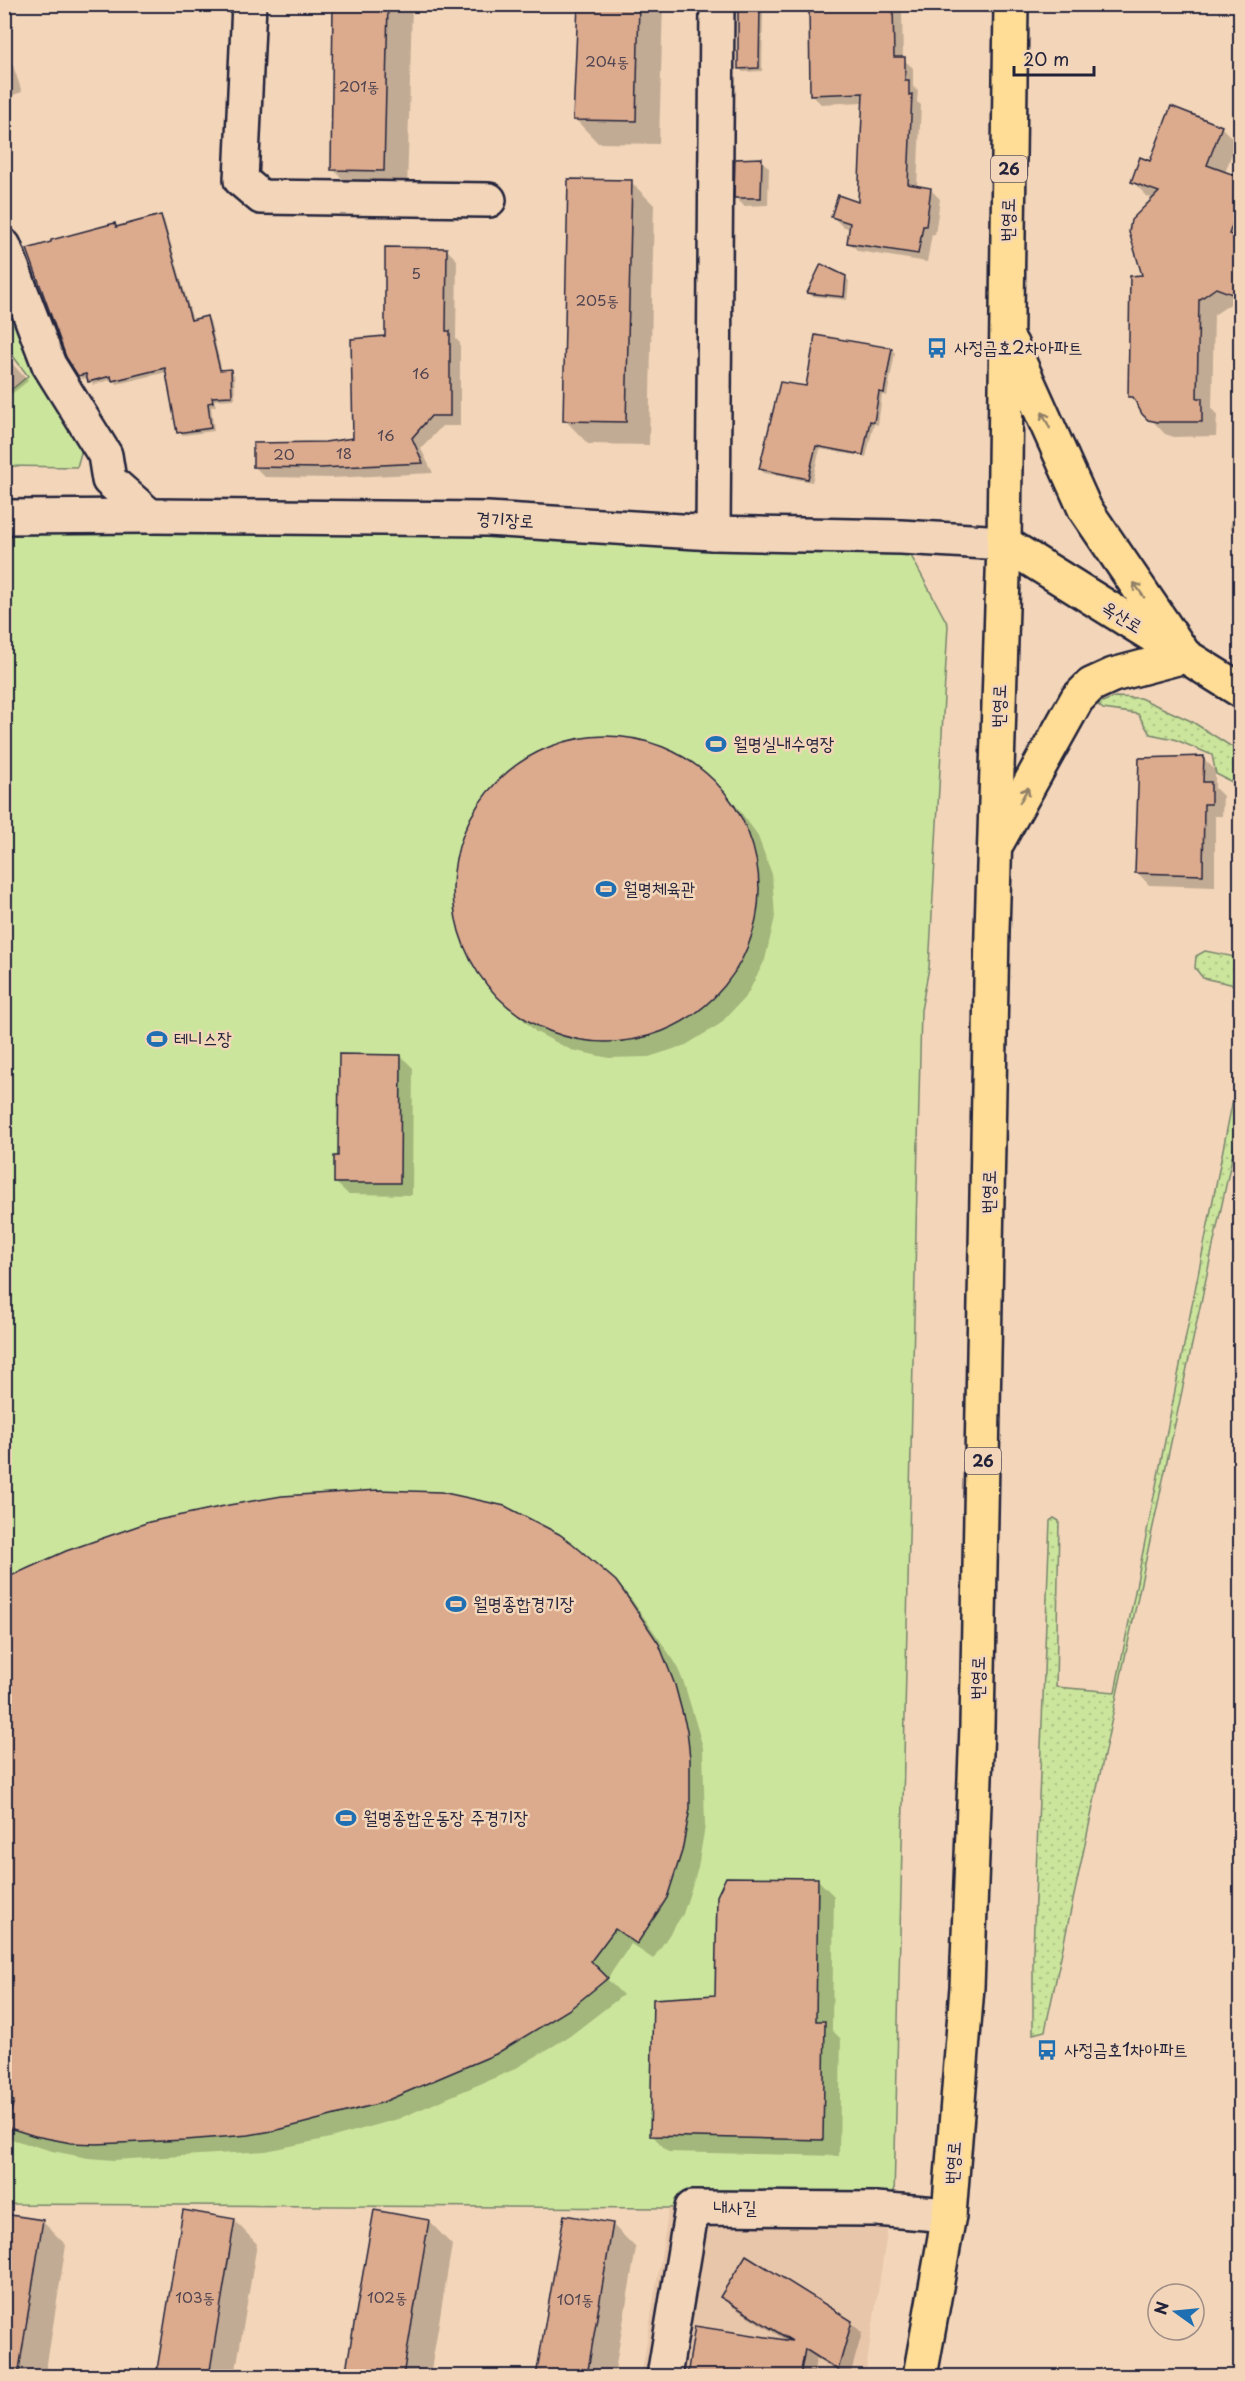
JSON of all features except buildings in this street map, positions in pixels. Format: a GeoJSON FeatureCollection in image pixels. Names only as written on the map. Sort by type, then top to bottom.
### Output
{"type":"FeatureCollection","features":[{"type":"Feature","properties":{"kind":"main road","name":"번영로"},"geometry":{"type":"LineString","coordinates":[[920,2376],[949,2215],[967,1987],[977,1726],[995,846],[1004,543],[1011,4]]}},
{"type":"Feature","properties":{"kind":"main road"},"geometry":{"type":"LineString","coordinates":[[995,846],[1077,699],[1091,685],[1113,675],[1185,656],[1085,510],[1007,334]]}},
{"type":"Feature","properties":{"kind":"main road","name":"옥산로"},"geometry":{"type":"LineString","coordinates":[[1004,543],[1240,690]]}},
{"type":"Feature","properties":{"kind":"street"},"geometry":{"type":"LineString","coordinates":[[249,4],[241,180],[254,191],[261,196],[489,200]]}},
{"type":"Feature","properties":{"kind":"street"},"geometry":{"type":"LineString","coordinates":[[713,532],[717,4]]}},
{"type":"Feature","properties":{"kind":"street"},"geometry":{"type":"LineString","coordinates":[[4,246],[49,365],[105,455],[109,480],[150,516]]}},
{"type":"Feature","properties":{"kind":"street","name":"경기장로"},"geometry":{"type":"LineString","coordinates":[[4,517],[488,519],[713,532],[901,537],[1004,543]]}},
{"type":"Feature","properties":{"kind":"street","name":"내사길"},"geometry":{"type":"LineString","coordinates":[[664,2376],[692,2208],[876,2209],[949,2215]]}},
{"type":"Feature","properties":{"kind":"shaded area"},"geometry":{"type":"Polygon","coordinates":[[[669,2208],[889,2220],[865,2376],[641,2376],[669,2208]]]}},
{"type":"Feature","properties":{"kind":"green space"},"geometry":{"type":"Polygon","coordinates":[[[13,290],[84,442],[77,467],[5,466],[5,395],[28,376],[10,352],[5,355],[5,301],[13,290]]]}},
{"type":"Feature","properties":{"kind":"green space","name":"월명종합경기장"},"geometry":{"type":"Polygon","coordinates":[[[5,517],[901,537],[948,625],[929,968],[921,1010],[894,2198],[669,2208],[5,2204],[5,517]]]}},
{"type":"Feature","properties":{"kind":"green space"},"geometry":{"type":"Polygon","coordinates":[[[1115,697],[1140,698],[1191,721],[1240,752],[1240,786],[1216,774],[1212,755],[1174,739],[1150,734],[1138,714],[1103,709],[1097,704],[1115,697]]]}},
{"type":"Feature","properties":{"kind":"green space"},"geometry":{"type":"Polygon","coordinates":[[[1205,951],[1240,958],[1240,986],[1203,978],[1195,968],[1196,956],[1205,951]]]}},
{"type":"Feature","properties":{"kind":"green space"},"geometry":{"type":"Polygon","coordinates":[[[1240,1064],[1240,1120],[1045,2031],[1033,2034],[1033,1950],[1050,1521],[1054,1518],[1059,1521],[1056,1687],[1115,1692],[1240,1064]]]}},
{"type":"Feature","properties":{"kind":"place","name":"사정금호2차아파트"},"geometry":{"type":"Point","coordinates":[937,348]}},
{"type":"Feature","properties":{"kind":"place","name":"월명실내수영장"},"geometry":{"type":"Point","coordinates":[716,744]}},
{"type":"Feature","properties":{"kind":"place","name":"월명체육관"},"geometry":{"type":"Point","coordinates":[606,889]}},
{"type":"Feature","properties":{"kind":"place","name":"테니스장"},"geometry":{"type":"Point","coordinates":[157,1039]}},
{"type":"Feature","properties":{"kind":"place","name":"월명종합경기장"},"geometry":{"type":"Point","coordinates":[456,1604]}},
{"type":"Feature","properties":{"kind":"place","name":"월명종합운동장 주경기장"},"geometry":{"type":"Point","coordinates":[346,1818]}},
{"type":"Feature","properties":{"kind":"place","name":"사정금호1차아파트"},"geometry":{"type":"Point","coordinates":[1047,2050]}}]}
